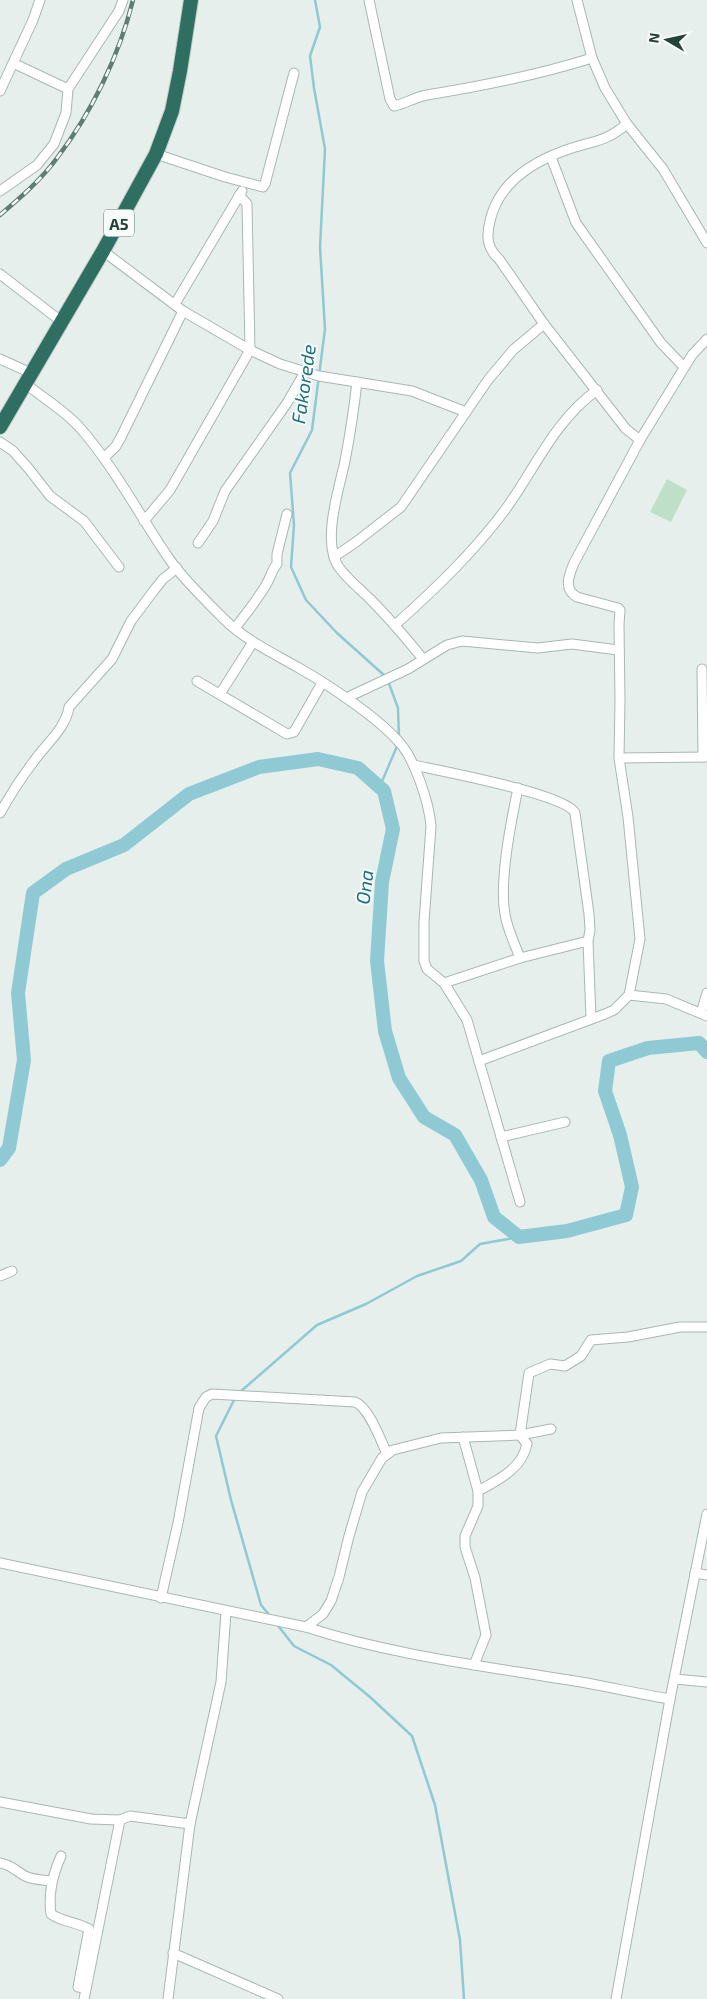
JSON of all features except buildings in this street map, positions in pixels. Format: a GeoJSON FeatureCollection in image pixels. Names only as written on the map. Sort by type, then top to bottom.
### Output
{"type":"FeatureCollection","features":[{"type":"Feature","properties":{"kind":"highway","name":"A5"},"geometry":{"type":"LineString","coordinates":[[0,427],[103,251],[156,154],[172,111],[191,0]]}},
{"type":"Feature","properties":{"kind":"street"},"geometry":{"type":"LineString","coordinates":[[0,91],[40,0]]}},
{"type":"Feature","properties":{"kind":"street"},"geometry":{"type":"LineString","coordinates":[[0,191],[38,165],[54,144],[66,113],[68,89],[119,11],[122,0]]}},
{"type":"Feature","properties":{"kind":"street"},"geometry":{"type":"LineString","coordinates":[[369,0],[390,99],[394,106],[425,95],[492,84],[560,68],[592,58]]}},
{"type":"Feature","properties":{"kind":"street"},"geometry":{"type":"LineString","coordinates":[[578,0],[592,58],[608,92],[627,124],[663,169],[707,243]]}},
{"type":"Feature","properties":{"kind":"street"},"geometry":{"type":"LineString","coordinates":[[13,63],[68,89]]}},
{"type":"Feature","properties":{"kind":"street"},"geometry":{"type":"LineString","coordinates":[[0,68],[6,79]]}},
{"type":"Feature","properties":{"kind":"street"},"geometry":{"type":"LineString","coordinates":[[156,154],[260,187],[265,184],[294,73]]}},
{"type":"Feature","properties":{"kind":"street"},"geometry":{"type":"LineString","coordinates":[[627,124],[607,138],[568,149],[531,167],[504,188],[497,199],[487,232],[491,252],[544,324],[626,429],[640,440]]}},
{"type":"Feature","properties":{"kind":"street"},"geometry":{"type":"LineString","coordinates":[[551,157],[576,223],[661,343],[684,367]]}},
{"type":"Feature","properties":{"kind":"street"},"geometry":{"type":"LineString","coordinates":[[175,304],[246,184]]}},
{"type":"Feature","properties":{"kind":"street"},"geometry":{"type":"LineString","coordinates":[[144,520],[170,490],[250,350],[247,204],[239,195]]}},
{"type":"Feature","properties":{"kind":"street"},"geometry":{"type":"LineString","coordinates":[[103,251],[183,311],[250,350],[280,364],[305,372],[412,392],[466,412]]}},
{"type":"Feature","properties":{"kind":"street"},"geometry":{"type":"LineString","coordinates":[[0,274],[62,322]]}},
{"type":"Feature","properties":{"kind":"street"},"geometry":{"type":"LineString","coordinates":[[104,458],[116,446],[121,437],[183,311]]}},
{"type":"Feature","properties":{"kind":"street"},"geometry":{"type":"LineString","coordinates":[[334,557],[401,507],[488,380],[513,350],[544,324]]}},
{"type":"Feature","properties":{"kind":"street"},"geometry":{"type":"LineString","coordinates":[[479,1061],[614,1010],[629,996],[640,939],[628,817],[619,758],[620,701],[618,650],[620,610],[577,598],[572,594],[568,583],[574,563],[640,440],[684,367],[707,339]]}},
{"type":"Feature","properties":{"kind":"street"},"geometry":{"type":"LineString","coordinates":[[0,359],[29,378],[82,429],[104,458],[177,568],[225,620],[253,642],[346,698],[399,742],[414,765],[430,816],[431,826],[424,922],[424,961],[428,969],[444,983],[467,1020],[520,1202]]}},
{"type":"Feature","properties":{"kind":"street"},"geometry":{"type":"LineString","coordinates":[[198,543],[213,521],[225,491],[287,403],[305,372]]}},
{"type":"Feature","properties":{"kind":"street"},"geometry":{"type":"LineString","coordinates":[[357,382],[332,525],[334,557],[338,566],[395,625],[423,659]]}},
{"type":"Feature","properties":{"kind":"street"},"geometry":{"type":"LineString","coordinates":[[395,625],[428,596],[474,548],[505,510],[548,442],[565,419],[597,390]]}},
{"type":"Feature","properties":{"kind":"street"},"geometry":{"type":"LineString","coordinates":[[0,442],[13,451],[50,496],[84,521],[119,567]]}},
{"type":"Feature","properties":{"kind":"street"},"geometry":{"type":"LineString","coordinates":[[235,628],[253,604],[266,584],[271,571],[277,564],[277,554],[287,514]]}},
{"type":"Feature","properties":{"kind":"street"},"geometry":{"type":"LineString","coordinates":[[0,813],[26,771],[68,716],[69,707],[112,659],[131,621],[163,579],[177,568]]}},
{"type":"Feature","properties":{"kind":"street"},"geometry":{"type":"LineString","coordinates":[[346,698],[408,669],[447,645],[462,641],[538,648],[572,644],[618,650]]}},
{"type":"Feature","properties":{"kind":"street"},"geometry":{"type":"LineString","coordinates":[[220,694],[253,642]]}},
{"type":"Feature","properties":{"kind":"street"},"geometry":{"type":"LineString","coordinates":[[619,758],[705,757],[702,669]]}},
{"type":"Feature","properties":{"kind":"street"},"geometry":{"type":"LineString","coordinates":[[197,681],[287,734],[294,732],[322,683]]}},
{"type":"Feature","properties":{"kind":"street"},"geometry":{"type":"LineString","coordinates":[[414,765],[518,788],[563,802],[573,808],[589,914],[590,930],[588,941],[591,1018]]}},
{"type":"Feature","properties":{"kind":"street"},"geometry":{"type":"LineString","coordinates":[[518,788],[512,820],[504,900],[508,926],[520,958]]}},
{"type":"Feature","properties":{"kind":"street"},"geometry":{"type":"LineString","coordinates":[[444,983],[520,958],[588,941]]}},
{"type":"Feature","properties":{"kind":"street"},"geometry":{"type":"LineString","coordinates":[[629,996],[658,997],[704,1014],[707,993]]}},
{"type":"Feature","properties":{"kind":"street"},"geometry":{"type":"LineString","coordinates":[[502,1137],[565,1122]]}},
{"type":"Feature","properties":{"kind":"street"},"geometry":{"type":"LineString","coordinates":[[0,1276],[12,1271]]}},
{"type":"Feature","properties":{"kind":"street"},"geometry":{"type":"LineString","coordinates":[[520,1435],[529,1373],[550,1364],[566,1366],[581,1356],[591,1340],[628,1337],[680,1327],[707,1327]]}},
{"type":"Feature","properties":{"kind":"street"},"geometry":{"type":"LineString","coordinates":[[161,1598],[178,1523],[200,1405],[206,1396],[218,1394],[355,1402],[365,1411],[387,1454]]}},
{"type":"Feature","properties":{"kind":"street"},"geometry":{"type":"LineString","coordinates":[[306,1627],[323,1614],[331,1601],[362,1492],[382,1458],[393,1450],[441,1438],[520,1435],[551,1429]]}},
{"type":"Feature","properties":{"kind":"street"},"geometry":{"type":"LineString","coordinates":[[478,1491],[506,1475],[520,1459],[526,1444],[520,1435]]}},
{"type":"Feature","properties":{"kind":"street"},"geometry":{"type":"LineString","coordinates":[[463,1436],[478,1491],[478,1506],[465,1539],[465,1547],[475,1578],[486,1628],[486,1635],[474,1665]]}},
{"type":"Feature","properties":{"kind":"street"},"geometry":{"type":"LineString","coordinates":[[616,1999],[670,1699],[707,1514]]}},
{"type":"Feature","properties":{"kind":"street"},"geometry":{"type":"LineString","coordinates":[[0,1563],[226,1612],[306,1627],[343,1639],[474,1665],[590,1683],[670,1699]]}},
{"type":"Feature","properties":{"kind":"street"},"geometry":{"type":"LineString","coordinates":[[695,1573],[707,1575]]}},
{"type":"Feature","properties":{"kind":"street"},"geometry":{"type":"LineString","coordinates":[[168,1999],[172,1954],[190,1824],[221,1682],[226,1612]]}},
{"type":"Feature","properties":{"kind":"street"},"geometry":{"type":"LineString","coordinates":[[675,1679],[707,1682]]}},
{"type":"Feature","properties":{"kind":"street"},"geometry":{"type":"LineString","coordinates":[[0,1802],[91,1819],[120,1820],[130,1816],[190,1824]]}},
{"type":"Feature","properties":{"kind":"street"},"geometry":{"type":"LineString","coordinates":[[84,1999],[120,1820]]}},
{"type":"Feature","properties":{"kind":"street"},"geometry":{"type":"LineString","coordinates":[[61,1856],[52,1881],[49,1904],[51,1914],[55,1917],[84,1926],[89,1930],[78,1987],[86,1988]]}},
{"type":"Feature","properties":{"kind":"street"},"geometry":{"type":"LineString","coordinates":[[0,1863],[10,1865],[24,1876],[35,1880],[52,1881]]}},
{"type":"Feature","properties":{"kind":"street"},"geometry":{"type":"LineString","coordinates":[[172,1954],[278,1999]]}},
{"type":"Feature","properties":{"kind":"green space"},"geometry":{"type":"Polygon","coordinates":[[[667,479],[687,490],[671,522],[650,512],[667,479]]]}},
{"type":"Feature","properties":{"kind":"waterway","name":"Fakorede"},"geometry":{"type":"LineString","coordinates":[[315,0],[320,27],[310,56],[325,149],[320,247],[325,329],[312,430],[290,473],[294,525],[291,567],[306,600],[337,633],[385,676]]}},
{"type":"Feature","properties":{"kind":"waterway","name":"Fakorede"},"geometry":{"type":"LineString","coordinates":[[388,681],[398,708],[399,738]]}},
{"type":"Feature","properties":{"kind":"waterway","name":"Fakorede"},"geometry":{"type":"LineString","coordinates":[[380,786],[398,744]]}},
{"type":"Feature","properties":{"kind":"waterway","name":"Ona"},"geometry":{"type":"LineString","coordinates":[[0,1160],[9,1148],[24,1060],[18,993],[33,893],[66,869],[124,845],[189,794],[259,767],[318,759],[358,768],[384,791],[393,829],[382,882],[377,961],[385,1031],[399,1078],[424,1117],[455,1135],[481,1180],[494,1217],[519,1237],[567,1231],[626,1215],[632,1187],[620,1135],[605,1091],[609,1061],[648,1048],[699,1043],[707,1052]]}},
{"type":"Feature","properties":{"kind":"waterway"},"geometry":{"type":"LineString","coordinates":[[240,1392],[317,1325],[366,1304],[417,1276],[461,1261],[480,1244],[519,1237]]}},
{"type":"Feature","properties":{"kind":"waterway"},"geometry":{"type":"LineString","coordinates":[[235,1398],[216,1436],[231,1500],[261,1605],[271,1617]]}},
{"type":"Feature","properties":{"kind":"waterway"},"geometry":{"type":"LineString","coordinates":[[276,1623],[294,1646],[331,1665],[370,1697],[412,1736],[435,1805],[460,1940],[464,1999]]}},
{"type":"Feature","properties":{"kind":"railway"},"geometry":{"type":"LineString","coordinates":[[0,215],[44,174],[82,122],[112,62],[133,0]]}}]}
